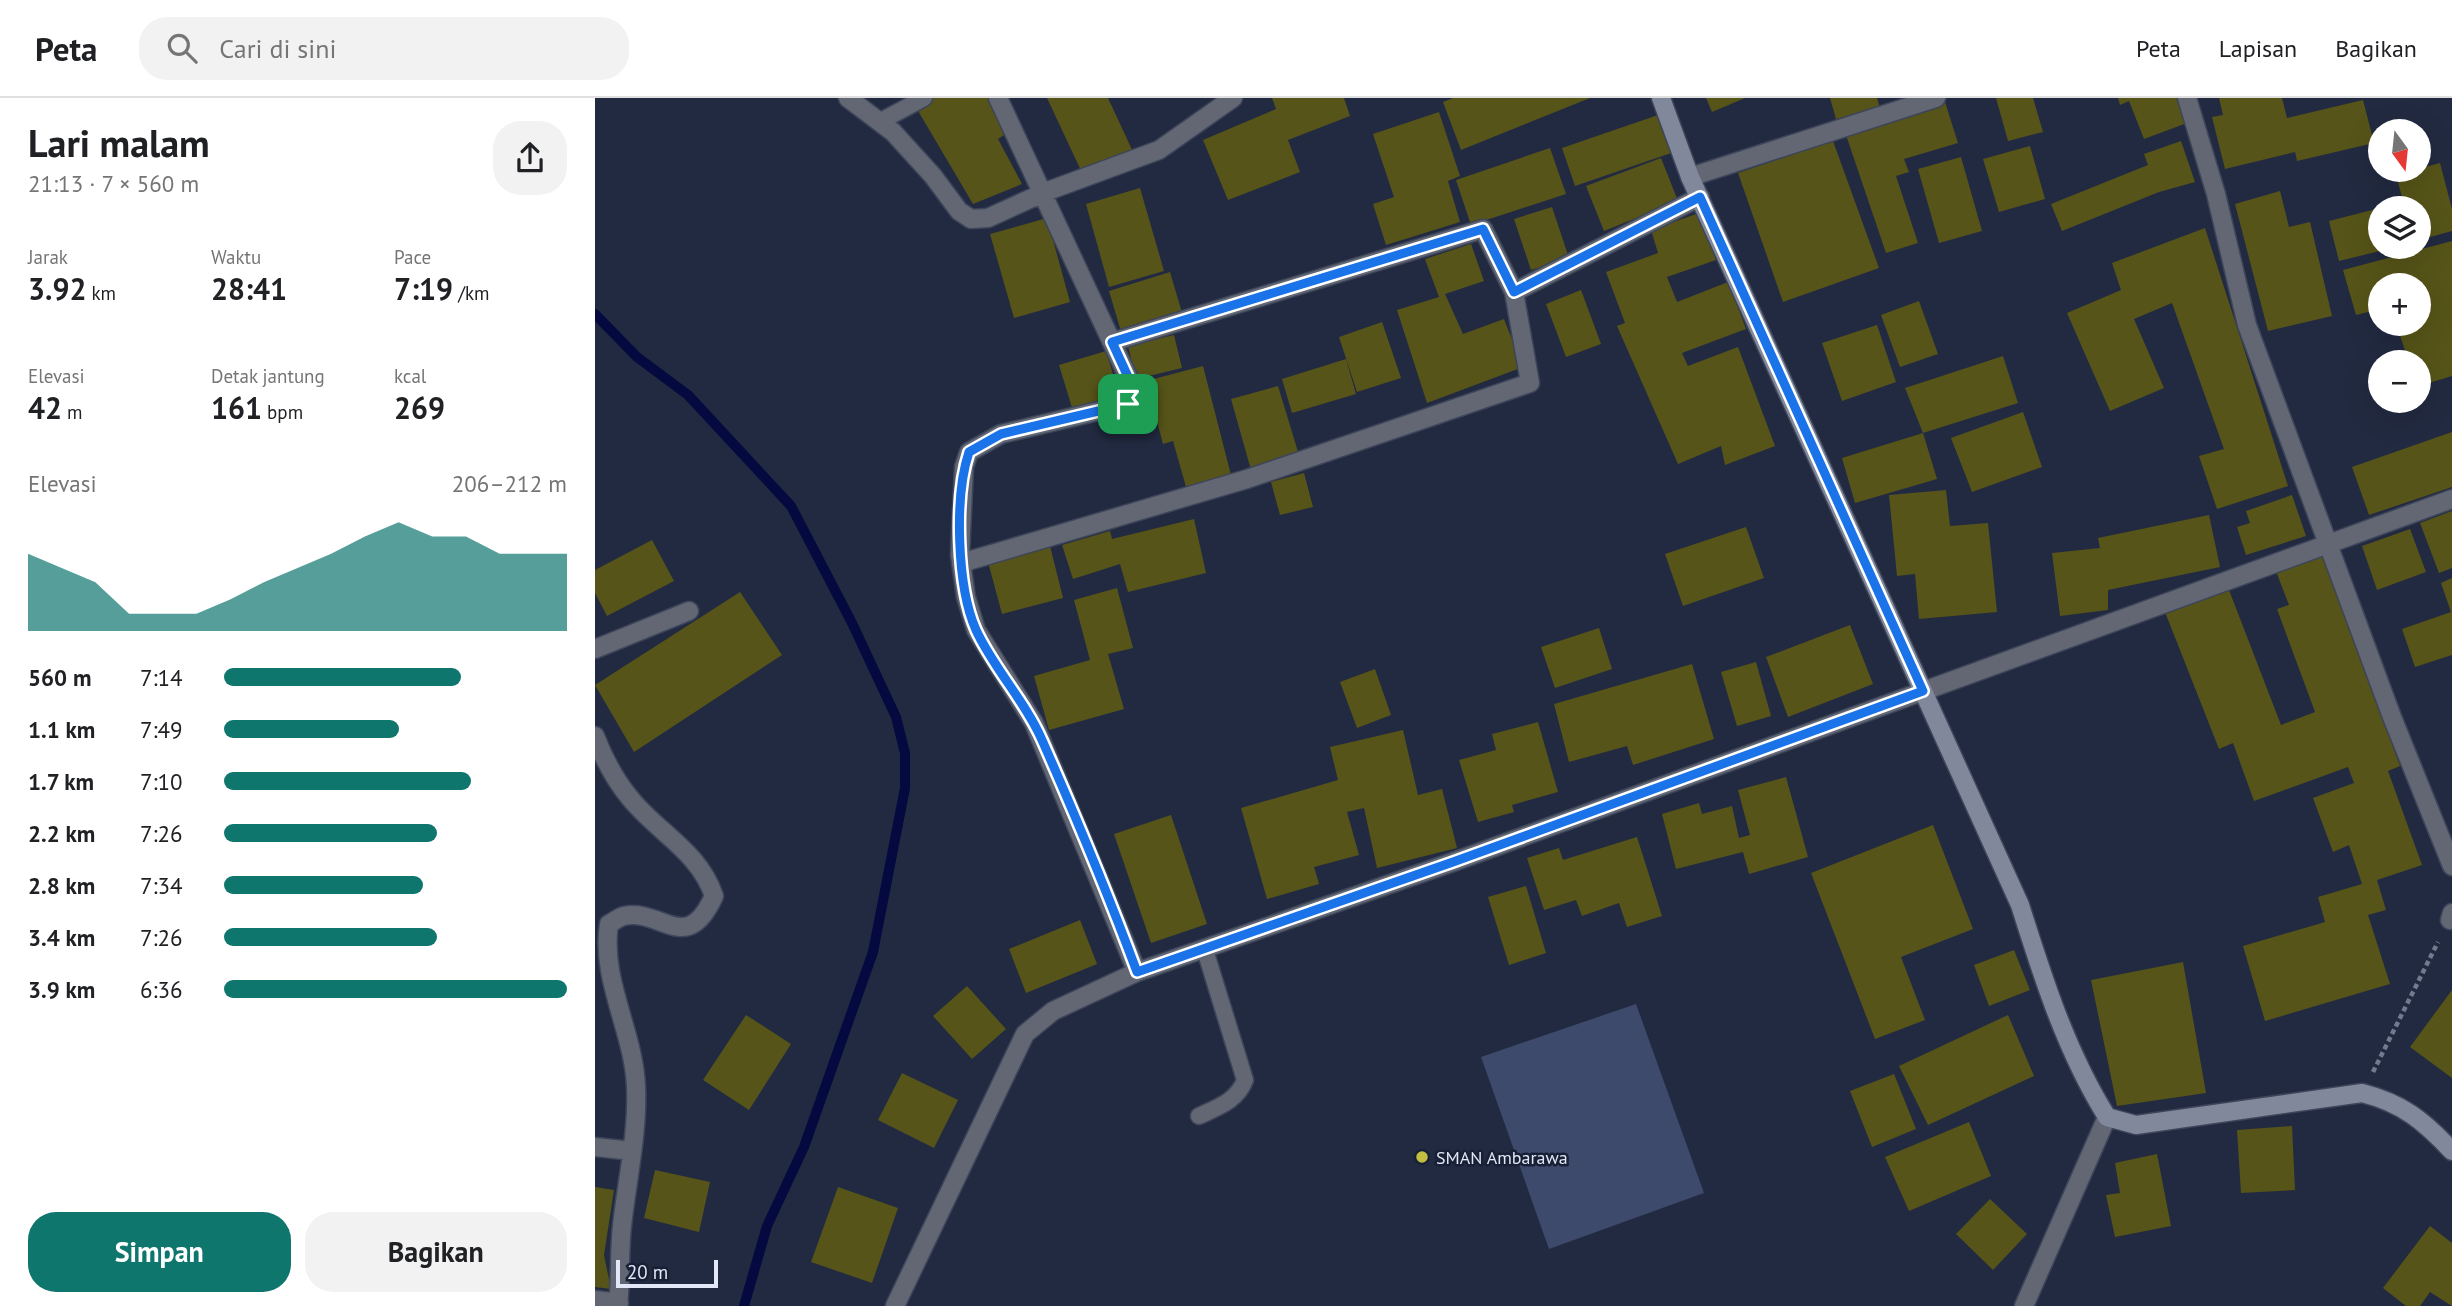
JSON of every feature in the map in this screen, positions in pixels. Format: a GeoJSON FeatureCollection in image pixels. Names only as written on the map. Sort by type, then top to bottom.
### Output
{"type":"FeatureCollection","features":[{"type":"Feature","properties":{"kind":"street"},"geometry":{"type":"LineString","coordinates":[[848,98],[893,132],[925,167],[958,211],[971,219],[989,218],[1045,192],[1159,150],[1233,98]]}},
{"type":"Feature","properties":{"kind":"street"},"geometry":{"type":"LineString","coordinates":[[998,98],[1045,192],[1135,392],[1135,400],[1128,404],[1001,434],[969,452],[964,467],[961,563],[976,630],[1038,732],[1137,972]]}},
{"type":"Feature","properties":{"kind":"street"},"geometry":{"type":"LineString","coordinates":[[1661,98],[1690,177],[2020,905],[2047,992],[2088,1087],[2107,1117],[2136,1125],[2362,1093],[2381,1098],[2423,1119],[2452,1151]]}},
{"type":"Feature","properties":{"kind":"street"},"geometry":{"type":"LineString","coordinates":[[1690,177],[1936,98]]}},
{"type":"Feature","properties":{"kind":"street"},"geometry":{"type":"LineString","coordinates":[[2187,98],[2216,194],[2247,325],[2392,717],[2452,866]]}},
{"type":"Feature","properties":{"kind":"street"},"geometry":{"type":"LineString","coordinates":[[1514,292],[1700,197]]}},
{"type":"Feature","properties":{"kind":"street"},"geometry":{"type":"LineString","coordinates":[[961,563],[1247,479],[1530,383],[1514,292],[1483,229],[1112,342]]}},
{"type":"Feature","properties":{"kind":"street"},"geometry":{"type":"LineString","coordinates":[[895,1306],[1025,1034],[1053,1011],[1137,972],[1205,950],[2452,499]]}},
{"type":"Feature","properties":{"kind":"street"},"geometry":{"type":"LineString","coordinates":[[595,649],[689,611]]}},
{"type":"Feature","properties":{"kind":"street"},"geometry":{"type":"LineString","coordinates":[[595,736],[607,766],[631,799],[676,841],[707,875],[714,896],[705,915],[688,927],[665,926],[625,916],[608,924],[606,940],[612,979],[636,1085],[632,1151],[621,1228],[619,1304],[595,1300]]}},
{"type":"Feature","properties":{"kind":"street"},"geometry":{"type":"LineString","coordinates":[[2024,1306],[2107,1117]]}},
{"type":"Feature","properties":{"kind":"street"},"geometry":{"type":"LineString","coordinates":[[595,1147],[632,1151]]}},
{"type":"Feature","properties":{"kind":"lane"},"geometry":{"type":"LineString","coordinates":[[879,122],[923,98]]}},
{"type":"Feature","properties":{"kind":"lane"},"geometry":{"type":"LineString","coordinates":[[1199,1116],[1229,1101],[1240,1092],[1244,1080],[1205,950]]}},
{"type":"Feature","properties":{"kind":"path"},"geometry":{"type":"LineString","coordinates":[[2362,1093],[2451,916]]}},
{"type":"Feature","properties":{"kind":"shaded area"},"geometry":{"type":"Polygon","coordinates":[[[1636,1004],[1704,1193],[1549,1249],[1481,1057],[1636,1004]]]}},
{"type":"Feature","properties":{"kind":"building"},"geometry":{"type":"Polygon","coordinates":[[[926,98],[992,98],[1010,131],[998,139],[1022,184],[973,204],[914,104],[926,98]]]}},
{"type":"Feature","properties":{"kind":"building"},"geometry":{"type":"Polygon","coordinates":[[[1047,98],[1108,98],[1134,154],[1084,177],[1047,98]]]}},
{"type":"Feature","properties":{"kind":"building"},"geometry":{"type":"Polygon","coordinates":[[[1272,98],[1344,98],[1350,116],[1288,140],[1300,172],[1228,200],[1203,140],[1276,109],[1272,98]]]}},
{"type":"Feature","properties":{"kind":"building"},"geometry":{"type":"Polygon","coordinates":[[[1453,98],[1590,98],[1461,150],[1443,102],[1453,98]]]}},
{"type":"Feature","properties":{"kind":"building"},"geometry":{"type":"Polygon","coordinates":[[[1706,98],[1745,98],[1712,112],[1706,98]]]}},
{"type":"Feature","properties":{"kind":"building"},"geometry":{"type":"Polygon","coordinates":[[[1830,98],[1877,98],[1880,108],[1836,119],[1830,98]]]}},
{"type":"Feature","properties":{"kind":"building"},"geometry":{"type":"Polygon","coordinates":[[[1996,98],[2033,98],[2043,132],[2008,141],[1996,98]]]}},
{"type":"Feature","properties":{"kind":"building"},"geometry":{"type":"Polygon","coordinates":[[[2118,98],[2178,98],[2187,123],[2144,139],[2129,101],[2120,105],[2118,98]]]}},
{"type":"Feature","properties":{"kind":"building"},"geometry":{"type":"Polygon","coordinates":[[[2219,98],[2282,98],[2287,118],[2363,100],[2368,120],[2368,144],[2297,161],[2295,152],[2225,169],[2212,117],[2223,115],[2219,98]]]}},
{"type":"Feature","properties":{"kind":"building"},"geometry":{"type":"Polygon","coordinates":[[[1945,102],[1958,143],[1904,159],[1909,172],[1896,176],[1918,243],[1886,253],[1846,135],[1945,102]]]}},
{"type":"Feature","properties":{"kind":"building"},"geometry":{"type":"Polygon","coordinates":[[[1439,112],[1460,176],[1448,181],[1460,222],[1386,245],[1373,204],[1394,197],[1373,134],[1439,112]]]}},
{"type":"Feature","properties":{"kind":"building"},"geometry":{"type":"Polygon","coordinates":[[[1661,114],[1674,152],[1575,186],[1562,148],[1661,114]]]}},
{"type":"Feature","properties":{"kind":"building"},"geometry":{"type":"Polygon","coordinates":[[[1833,141],[1879,268],[1783,302],[1738,173],[1833,141]]]}},
{"type":"Feature","properties":{"kind":"building"},"geometry":{"type":"Polygon","coordinates":[[[2181,141],[2195,182],[2159,192],[2062,231],[2051,204],[2148,165],[2144,154],[2181,141]]]}},
{"type":"Feature","properties":{"kind":"building"},"geometry":{"type":"Polygon","coordinates":[[[2030,146],[2045,199],[1999,212],[1983,159],[2030,146]]]}},
{"type":"Feature","properties":{"kind":"building"},"geometry":{"type":"Polygon","coordinates":[[[1550,148],[1566,194],[1471,225],[1456,180],[1550,148]]]}},
{"type":"Feature","properties":{"kind":"building"},"geometry":{"type":"Polygon","coordinates":[[[1961,157],[1982,231],[1939,243],[1918,169],[1961,157]]]}},
{"type":"Feature","properties":{"kind":"building"},"geometry":{"type":"Polygon","coordinates":[[[1661,158],[1678,201],[1604,231],[1586,186],[1661,158]]]}},
{"type":"Feature","properties":{"kind":"building"},"geometry":{"type":"Polygon","coordinates":[[[2440,163],[2452,209],[2452,231],[2431,237],[2431,196],[2402,196],[2398,182],[2431,182],[2431,165],[2440,163]]]}},
{"type":"Feature","properties":{"kind":"building"},"geometry":{"type":"Polygon","coordinates":[[[1140,188],[1164,271],[1109,287],[1086,204],[1140,188]]]}},
{"type":"Feature","properties":{"kind":"building"},"geometry":{"type":"Polygon","coordinates":[[[2280,191],[2289,227],[2310,222],[2332,316],[2268,331],[2235,204],[2280,191]]]}},
{"type":"Feature","properties":{"kind":"building"},"geometry":{"type":"Polygon","coordinates":[[[1552,207],[1569,258],[1531,270],[1514,219],[1552,207]]]}},
{"type":"Feature","properties":{"kind":"building"},"geometry":{"type":"Polygon","coordinates":[[[2368,211],[2368,254],[2339,261],[2329,221],[2368,211]]]}},
{"type":"Feature","properties":{"kind":"building"},"geometry":{"type":"Polygon","coordinates":[[[1699,213],[1716,260],[1667,277],[1677,302],[1728,282],[1746,329],[1682,353],[1688,366],[1738,347],[1775,446],[1725,465],[1721,446],[1678,464],[1617,326],[1625,323],[1606,272],[1658,253],[1651,230],[1699,213]]]}},
{"type":"Feature","properties":{"kind":"building"},"geometry":{"type":"Polygon","coordinates":[[[1047,218],[1070,302],[1014,318],[990,234],[1047,218]]]}},
{"type":"Feature","properties":{"kind":"building"},"geometry":{"type":"Polygon","coordinates":[[[2205,228],[2288,486],[2217,509],[2199,456],[2224,449],[2172,303],[2134,319],[2164,388],[2110,411],[2067,313],[2121,290],[2112,263],[2205,228]]]}},
{"type":"Feature","properties":{"kind":"building"},"geometry":{"type":"Polygon","coordinates":[[[2452,241],[2452,376],[2431,382],[2431,350],[2405,350],[2400,336],[2431,336],[2431,273],[2368,273],[2368,312],[2356,315],[2343,270],[2384,259],[2431,259],[2431,247],[2452,241]]]}},
{"type":"Feature","properties":{"kind":"building"},"geometry":{"type":"Polygon","coordinates":[[[1471,244],[1484,281],[1445,294],[1463,334],[1504,319],[1523,367],[1427,403],[1397,310],[1439,297],[1425,259],[1471,244]]]}},
{"type":"Feature","properties":{"kind":"building"},"geometry":{"type":"Polygon","coordinates":[[[1170,272],[1183,316],[1122,335],[1109,291],[1170,272]]]}},
{"type":"Feature","properties":{"kind":"building"},"geometry":{"type":"Polygon","coordinates":[[[1581,290],[1601,344],[1566,357],[1546,304],[1581,290]]]}},
{"type":"Feature","properties":{"kind":"building"},"geometry":{"type":"Polygon","coordinates":[[[1919,301],[1938,354],[1900,367],[1881,315],[1919,301]]]}},
{"type":"Feature","properties":{"kind":"building"},"geometry":{"type":"Polygon","coordinates":[[[1382,322],[1401,378],[1357,392],[1339,337],[1382,322]]]}},
{"type":"Feature","properties":{"kind":"building"},"geometry":{"type":"Polygon","coordinates":[[[1877,325],[1896,382],[1842,401],[1822,343],[1877,325]]]}},
{"type":"Feature","properties":{"kind":"building"},"geometry":{"type":"Polygon","coordinates":[[[1174,335],[1182,368],[1136,379],[1128,346],[1174,335]]]}},
{"type":"Feature","properties":{"kind":"building"},"geometry":{"type":"Polygon","coordinates":[[[1106,351],[1120,397],[1073,411],[1059,365],[1106,351]]]}},
{"type":"Feature","properties":{"kind":"building"},"geometry":{"type":"Polygon","coordinates":[[[2003,356],[2018,403],[1923,433],[1905,388],[2003,356]]]}},
{"type":"Feature","properties":{"kind":"building"},"geometry":{"type":"Polygon","coordinates":[[[1346,359],[1356,394],[1292,413],[1282,379],[1346,359]]]}},
{"type":"Feature","properties":{"kind":"building"},"geometry":{"type":"Polygon","coordinates":[[[1203,366],[1231,475],[1186,487],[1173,441],[1163,444],[1146,381],[1203,366]]]}},
{"type":"Feature","properties":{"kind":"building"},"geometry":{"type":"Polygon","coordinates":[[[1278,386],[1299,455],[1251,470],[1231,399],[1278,386]]]}},
{"type":"Feature","properties":{"kind":"building"},"geometry":{"type":"Polygon","coordinates":[[[2023,412],[2042,467],[1972,492],[1951,438],[2023,412]]]}},
{"type":"Feature","properties":{"kind":"building"},"geometry":{"type":"Polygon","coordinates":[[[2452,432],[2452,487],[2369,515],[2352,467],[2452,432]]]}},
{"type":"Feature","properties":{"kind":"building"},"geometry":{"type":"Polygon","coordinates":[[[1923,433],[1937,479],[1855,503],[1842,458],[1923,433]]]}},
{"type":"Feature","properties":{"kind":"building"},"geometry":{"type":"Polygon","coordinates":[[[1304,473],[1313,507],[1280,515],[1271,482],[1304,473]]]}},
{"type":"Feature","properties":{"kind":"building"},"geometry":{"type":"Polygon","coordinates":[[[1946,490],[1950,526],[1988,523],[1997,612],[1919,619],[1915,574],[1897,576],[1889,495],[1946,490]]]}},
{"type":"Feature","properties":{"kind":"building"},"geometry":{"type":"Polygon","coordinates":[[[2292,495],[2306,536],[2246,555],[2237,527],[2250,523],[2246,511],[2292,495]]]}},
{"type":"Feature","properties":{"kind":"building"},"geometry":{"type":"Polygon","coordinates":[[[2452,511],[2452,568],[2439,573],[2420,523],[2452,511]]]}},
{"type":"Feature","properties":{"kind":"building"},"geometry":{"type":"Polygon","coordinates":[[[2209,515],[2220,567],[2108,590],[2108,610],[2060,616],[2052,553],[2100,548],[2098,538],[2209,515]]]}},
{"type":"Feature","properties":{"kind":"building"},"geometry":{"type":"Polygon","coordinates":[[[1194,519],[1206,573],[1128,592],[1120,564],[1073,579],[1062,545],[1110,531],[1112,539],[1194,519]]]}},
{"type":"Feature","properties":{"kind":"building"},"geometry":{"type":"Polygon","coordinates":[[[1746,527],[1764,578],[1683,606],[1665,554],[1746,527]]]}},
{"type":"Feature","properties":{"kind":"building"},"geometry":{"type":"Polygon","coordinates":[[[2410,529],[2426,572],[2377,590],[2362,546],[2410,529]]]}},
{"type":"Feature","properties":{"kind":"building"},"geometry":{"type":"Polygon","coordinates":[[[652,540],[674,581],[607,616],[595,593],[595,570],[652,540]]]}},
{"type":"Feature","properties":{"kind":"building"},"geometry":{"type":"Polygon","coordinates":[[[1050,546],[1063,598],[1002,614],[988,562],[1050,546]]]}},
{"type":"Feature","properties":{"kind":"building"},"geometry":{"type":"Polygon","coordinates":[[[2320,549],[2400,766],[2388,771],[2422,865],[2377,880],[2386,910],[2368,915],[2390,984],[2265,1021],[2243,946],[2325,922],[2318,897],[2362,884],[2349,845],[2333,852],[2313,798],[2354,783],[2348,767],[2254,801],[2233,743],[2219,749],[2165,612],[2229,590],[2281,725],[2315,712],[2277,609],[2289,605],[2274,566],[2320,549]]]}},
{"type":"Feature","properties":{"kind":"building"},"geometry":{"type":"Polygon","coordinates":[[[2452,578],[2452,655],[2415,667],[2402,629],[2451,612],[2441,583],[2452,578]]]}},
{"type":"Feature","properties":{"kind":"building"},"geometry":{"type":"Polygon","coordinates":[[[1117,588],[1133,648],[1108,654],[1124,709],[1049,730],[1034,676],[1090,660],[1074,600],[1117,588]]]}},
{"type":"Feature","properties":{"kind":"building"},"geometry":{"type":"Polygon","coordinates":[[[740,592],[782,655],[634,752],[595,685],[740,592]]]}},
{"type":"Feature","properties":{"kind":"building"},"geometry":{"type":"Polygon","coordinates":[[[1850,625],[1873,684],[1788,717],[1766,657],[1850,625]]]}},
{"type":"Feature","properties":{"kind":"building"},"geometry":{"type":"Polygon","coordinates":[[[1599,628],[1612,669],[1555,688],[1541,647],[1599,628]]]}},
{"type":"Feature","properties":{"kind":"building"},"geometry":{"type":"Polygon","coordinates":[[[1756,662],[1771,716],[1737,726],[1721,672],[1756,662]]]}},
{"type":"Feature","properties":{"kind":"building"},"geometry":{"type":"Polygon","coordinates":[[[1692,664],[1714,739],[1633,765],[1627,746],[1569,762],[1554,704],[1692,664]]]}},
{"type":"Feature","properties":{"kind":"building"},"geometry":{"type":"Polygon","coordinates":[[[1375,669],[1391,715],[1357,728],[1340,682],[1375,669]]]}},
{"type":"Feature","properties":{"kind":"building"},"geometry":{"type":"Polygon","coordinates":[[[1538,722],[1558,792],[1512,805],[1514,812],[1478,822],[1459,760],[1496,750],[1492,734],[1538,722]]]}},
{"type":"Feature","properties":{"kind":"building"},"geometry":{"type":"Polygon","coordinates":[[[1403,730],[1418,795],[1442,789],[1457,848],[1377,868],[1364,808],[1347,812],[1359,855],[1314,867],[1319,884],[1267,899],[1241,808],[1338,780],[1330,747],[1403,730]]]}},
{"type":"Feature","properties":{"kind":"building"},"geometry":{"type":"Polygon","coordinates":[[[1786,777],[1808,857],[1749,874],[1743,852],[1676,869],[1662,814],[1699,803],[1702,814],[1732,806],[1739,838],[1750,835],[1738,790],[1786,777]]]}},
{"type":"Feature","properties":{"kind":"building"},"geometry":{"type":"Polygon","coordinates":[[[1171,815],[1207,924],[1151,943],[1114,834],[1171,815]]]}},
{"type":"Feature","properties":{"kind":"building"},"geometry":{"type":"Polygon","coordinates":[[[1933,825],[1973,929],[1901,957],[1925,1020],[1875,1039],[1811,873],[1933,825]]]}},
{"type":"Feature","properties":{"kind":"building"},"geometry":{"type":"Polygon","coordinates":[[[1637,837],[1662,916],[1627,927],[1619,903],[1582,916],[1576,900],[1544,910],[1527,858],[1559,848],[1563,860],[1637,837]]]}},
{"type":"Feature","properties":{"kind":"building"},"geometry":{"type":"Polygon","coordinates":[[[1526,886],[1546,953],[1509,965],[1488,897],[1526,886]]]}},
{"type":"Feature","properties":{"kind":"building"},"geometry":{"type":"Polygon","coordinates":[[[1080,920],[1097,964],[1026,993],[1009,949],[1080,920]]]}},
{"type":"Feature","properties":{"kind":"building"},"geometry":{"type":"Polygon","coordinates":[[[2014,950],[2030,990],[1989,1006],[1974,965],[2014,950]]]}},
{"type":"Feature","properties":{"kind":"building"},"geometry":{"type":"Polygon","coordinates":[[[2183,962],[2206,1093],[2117,1106],[2091,980],[2183,962]]]}},
{"type":"Feature","properties":{"kind":"building"},"geometry":{"type":"Polygon","coordinates":[[[967,986],[1006,1029],[972,1059],[933,1016],[967,986]]]}},
{"type":"Feature","properties":{"kind":"building"},"geometry":{"type":"Polygon","coordinates":[[[2452,990],[2452,1078],[2410,1047],[2452,990]]]}},
{"type":"Feature","properties":{"kind":"building"},"geometry":{"type":"Polygon","coordinates":[[[746,1015],[791,1044],[749,1110],[703,1080],[746,1015]]]}},
{"type":"Feature","properties":{"kind":"building"},"geometry":{"type":"Polygon","coordinates":[[[2008,1015],[2034,1076],[1928,1125],[1899,1066],[2008,1015]]]}},
{"type":"Feature","properties":{"kind":"building"},"geometry":{"type":"Polygon","coordinates":[[[902,1073],[958,1100],[934,1148],[878,1120],[902,1073]]]}},
{"type":"Feature","properties":{"kind":"building"},"geometry":{"type":"Polygon","coordinates":[[[1894,1074],[1916,1129],[1872,1147],[1850,1091],[1894,1074]]]}},
{"type":"Feature","properties":{"kind":"building"},"geometry":{"type":"Polygon","coordinates":[[[1969,1122],[1991,1176],[1909,1211],[1885,1157],[1969,1122]]]}},
{"type":"Feature","properties":{"kind":"building"},"geometry":{"type":"Polygon","coordinates":[[[2292,1126],[2295,1190],[2241,1193],[2237,1130],[2292,1126]]]}},
{"type":"Feature","properties":{"kind":"building"},"geometry":{"type":"Polygon","coordinates":[[[2157,1154],[2171,1226],[2115,1237],[2106,1195],[2120,1193],[2115,1163],[2157,1154]]]}},
{"type":"Feature","properties":{"kind":"building"},"geometry":{"type":"Polygon","coordinates":[[[655,1170],[710,1182],[699,1232],[644,1218],[655,1170]]]}},
{"type":"Feature","properties":{"kind":"building"},"geometry":{"type":"Polygon","coordinates":[[[595,1187],[614,1190],[604,1255],[611,1289],[595,1287],[595,1187]]]}},
{"type":"Feature","properties":{"kind":"building"},"geometry":{"type":"Polygon","coordinates":[[[838,1187],[898,1208],[872,1283],[811,1262],[838,1187]]]}},
{"type":"Feature","properties":{"kind":"building"},"geometry":{"type":"Polygon","coordinates":[[[1990,1199],[2027,1234],[1993,1270],[1956,1234],[1990,1199]]]}},
{"type":"Feature","properties":{"kind":"building"},"geometry":{"type":"Polygon","coordinates":[[[2430,1226],[2452,1243],[2452,1306],[2430,1292],[2420,1306],[2406,1306],[2383,1288],[2430,1226]]]}},
{"type":"Feature","properties":{"kind":"waterway"},"geometry":{"type":"LineString","coordinates":[[595,314],[637,357],[688,395],[791,506],[852,623],[896,717],[905,753],[905,788],[873,952],[804,1147],[767,1226],[744,1306]]}},
{"type":"Feature","properties":{"kind":"place","name":"SMAN Ambarawa"},"geometry":{"type":"Point","coordinates":[1422,1157]}},
{"type":"Feature","properties":{"kind":"route"},"geometry":{"type":"LineString","coordinates":[[1700,197],[1923,691],[1453,862],[1137,972],[1034,723],[976,630],[966,597],[960,555],[964,467],[969,452],[1001,434],[1128,404],[1135,400],[1135,392],[1112,342],[1483,229],[1514,292],[1700,197]]}}]}
